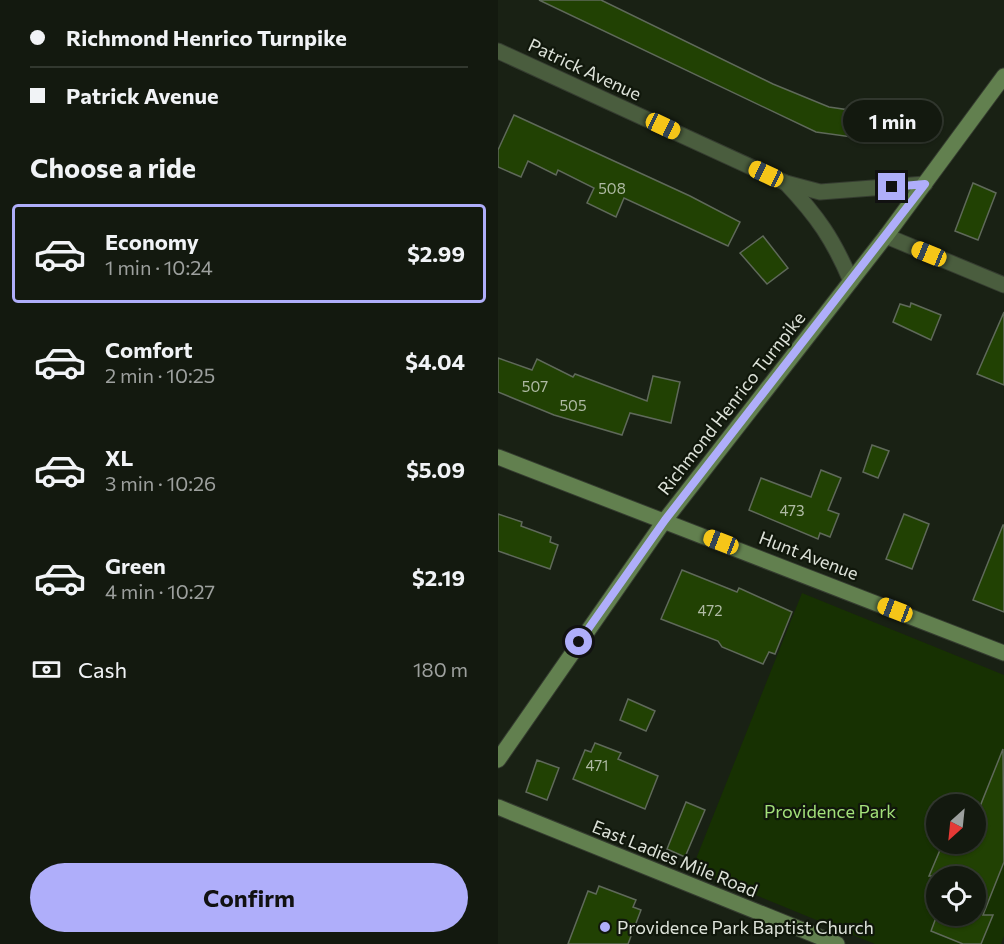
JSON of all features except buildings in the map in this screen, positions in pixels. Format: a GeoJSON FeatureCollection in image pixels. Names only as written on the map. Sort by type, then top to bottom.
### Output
{"type":"FeatureCollection","features":[{"type":"Feature","properties":{"kind":"street","name":"Patrick Avenue"},"geometry":{"type":"LineString","coordinates":[[498,51],[786,183],[820,192],[925,184]]}},
{"type":"Feature","properties":{"kind":"street","name":"Richmond Henrico Turnpike"},"geometry":{"type":"LineString","coordinates":[[498,760],[665,520],[886,236],[1004,76]]}},
{"type":"Feature","properties":{"kind":"street","name":"Patrick Avenue"},"geometry":{"type":"LineString","coordinates":[[786,183],[814,212],[834,240],[851,281]]}},
{"type":"Feature","properties":{"kind":"street"},"geometry":{"type":"LineString","coordinates":[[886,236],[1004,285]]}},
{"type":"Feature","properties":{"kind":"street","name":"Hunt Avenue"},"geometry":{"type":"LineString","coordinates":[[498,457],[1004,653]]}},
{"type":"Feature","properties":{"kind":"street","name":"East Ladies Mile Road"},"geometry":{"type":"LineString","coordinates":[[498,807],[837,944]]}},
{"type":"Feature","properties":{"kind":"green space","name":"Providence Park"},"geometry":{"type":"Polygon","coordinates":[[[802,593],[1004,675],[1004,936],[1001,944],[875,944],[692,869],[802,593]]]}},
{"type":"Feature","properties":{"kind":"place","name":"Providence Park Baptist Church"},"geometry":{"type":"Point","coordinates":[605,927]}},
{"type":"Feature","properties":{"kind":"route"},"geometry":{"type":"LineString","coordinates":[[579,642],[665,520],[925,184],[892,187]]}}]}
